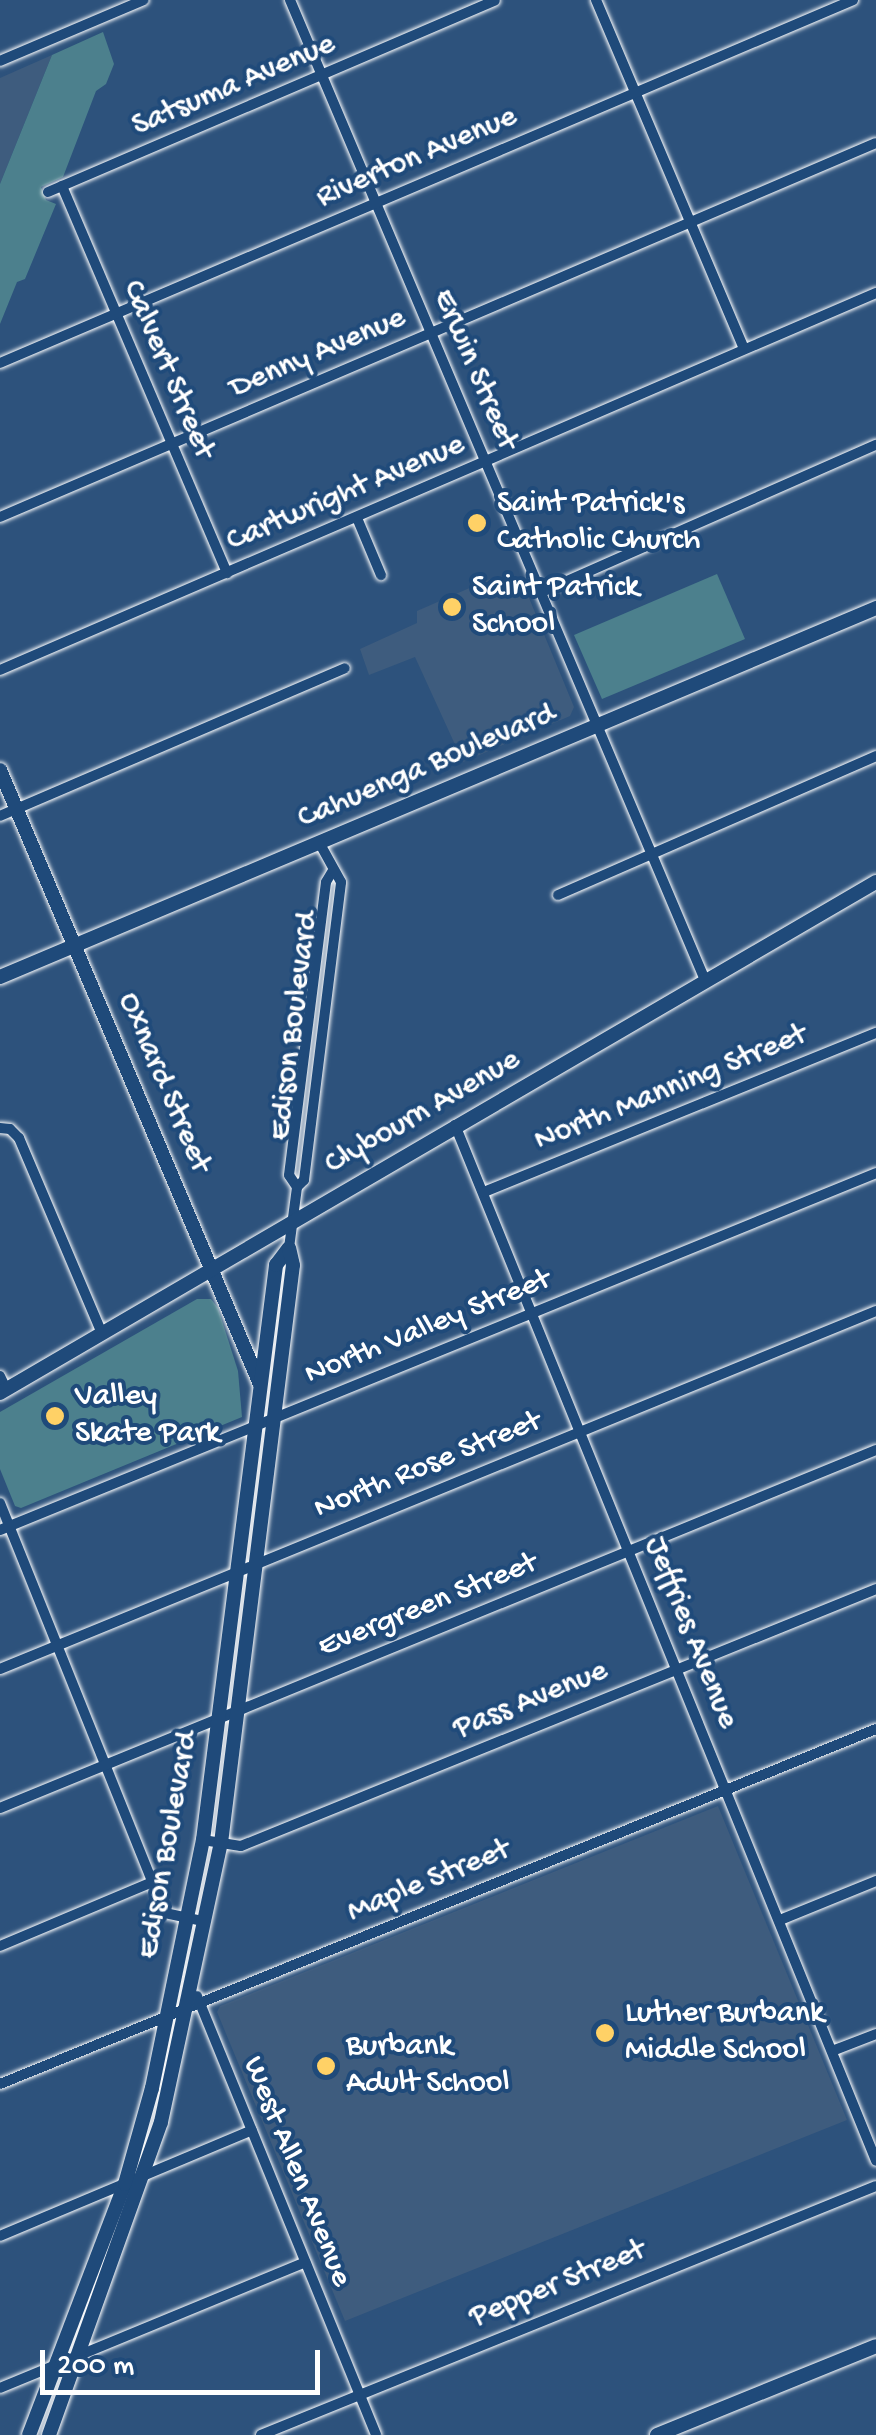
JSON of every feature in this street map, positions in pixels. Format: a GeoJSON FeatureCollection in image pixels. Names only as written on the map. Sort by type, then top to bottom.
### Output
{"type":"FeatureCollection","features":[{"type":"Feature","properties":{"kind":"main road","name":"Cahuenga Boulevard"},"geometry":{"type":"LineString","coordinates":[[0,978],[876,608]]}},
{"type":"Feature","properties":{"kind":"main road","name":"Oxnard Street"},"geometry":{"type":"LineString","coordinates":[[0,770],[274,1418]]}},
{"type":"Feature","properties":{"kind":"main road","name":"Clybourn Avenue"},"geometry":{"type":"LineString","coordinates":[[2,1386],[102,1334],[876,882]]}},
{"type":"Feature","properties":{"kind":"main road","name":"Edison Boulevard"},"geometry":{"type":"LineString","coordinates":[[30,2435],[125,2184],[167,2016],[203,1840],[276,1265],[289,1248]]}},
{"type":"Feature","properties":{"kind":"main road","name":"Edison Boulevard"},"geometry":{"type":"LineString","coordinates":[[49,2435],[144,2176],[193,2004],[192,1984],[222,1843],[292,1266],[289,1248]]}},
{"type":"Feature","properties":{"kind":"main road"},"geometry":{"type":"LineString","coordinates":[[663,2434],[876,2346]]}},
{"type":"Feature","properties":{"kind":"street"},"geometry":{"type":"LineString","coordinates":[[0,61],[144,0]]}},
{"type":"Feature","properties":{"kind":"street","name":"Erwin Street"},"geometry":{"type":"LineString","coordinates":[[290,0],[706,980]]}},
{"type":"Feature","properties":{"kind":"street","name":"Satsuma Avenue"},"geometry":{"type":"LineString","coordinates":[[48,192],[495,0]]}},
{"type":"Feature","properties":{"kind":"street"},"geometry":{"type":"LineString","coordinates":[[596,0],[744,348]]}},
{"type":"Feature","properties":{"kind":"street","name":"Riverton Avenue"},"geometry":{"type":"LineString","coordinates":[[0,363],[854,0]]}},
{"type":"Feature","properties":{"kind":"street","name":"Denny Avenue"},"geometry":{"type":"LineString","coordinates":[[0,517],[876,144]]}},
{"type":"Feature","properties":{"kind":"street","name":"Calvert Street"},"geometry":{"type":"LineString","coordinates":[[62,186],[226,573]]}},
{"type":"Feature","properties":{"kind":"street","name":"Cartwright Avenue"},"geometry":{"type":"LineString","coordinates":[[0,670],[876,293]]}},
{"type":"Feature","properties":{"kind":"street"},"geometry":{"type":"LineString","coordinates":[[542,592],[876,446]]}},
{"type":"Feature","properties":{"kind":"street"},"geometry":{"type":"LineString","coordinates":[[357,518],[381,574]]}},
{"type":"Feature","properties":{"kind":"street"},"geometry":{"type":"LineString","coordinates":[[0,816],[346,668]]}},
{"type":"Feature","properties":{"kind":"street"},"geometry":{"type":"LineString","coordinates":[[558,895],[876,756]]}},
{"type":"Feature","properties":{"kind":"street","name":"Edison Boulevard"},"geometry":{"type":"LineString","coordinates":[[289,1248],[296,1218],[297,1187],[289,1175],[326,882],[332,872],[320,844]]}},
{"type":"Feature","properties":{"kind":"street","name":"North Manning Street"},"geometry":{"type":"LineString","coordinates":[[484,1192],[876,1033]]}},
{"type":"Feature","properties":{"kind":"street","name":"Jeffries Avenue"},"geometry":{"type":"LineString","coordinates":[[456,1125],[876,2161]]}},
{"type":"Feature","properties":{"kind":"street"},"geometry":{"type":"LineString","coordinates":[[5,1128],[19,1138],[102,1334]]}},
{"type":"Feature","properties":{"kind":"street","name":"North Valley Street"},"geometry":{"type":"LineString","coordinates":[[4,1528],[876,1173]]}},
{"type":"Feature","properties":{"kind":"street","name":"North Rose Street"},"geometry":{"type":"LineString","coordinates":[[0,1669],[876,1311]]}},
{"type":"Feature","properties":{"kind":"street","name":"Evergreen Street"},"geometry":{"type":"LineString","coordinates":[[0,1808],[876,1450]]}},
{"type":"Feature","properties":{"kind":"street"},"geometry":{"type":"LineString","coordinates":[[0,1504],[4,1528],[164,1913],[204,1921]]}},
{"type":"Feature","properties":{"kind":"street","name":"Pass Avenue"},"geometry":{"type":"LineString","coordinates":[[203,1840],[241,1846],[876,1589]]}},
{"type":"Feature","properties":{"kind":"street","name":"Maple Street"},"geometry":{"type":"LineString","coordinates":[[0,2084],[876,1728]]}},
{"type":"Feature","properties":{"kind":"street"},"geometry":{"type":"LineString","coordinates":[[780,1920],[876,1881]]}},
{"type":"Feature","properties":{"kind":"street"},"geometry":{"type":"LineString","coordinates":[[0,1946],[152,1882]]}},
{"type":"Feature","properties":{"kind":"street","name":"West Allen Avenue"},"geometry":{"type":"LineString","coordinates":[[193,2004],[252,2130],[376,2435]]}},
{"type":"Feature","properties":{"kind":"street"},"geometry":{"type":"LineString","coordinates":[[832,2052],[876,2034]]}},
{"type":"Feature","properties":{"kind":"street"},"geometry":{"type":"LineString","coordinates":[[0,2236],[252,2130]]}},
{"type":"Feature","properties":{"kind":"street","name":"Pepper Street"},"geometry":{"type":"LineString","coordinates":[[261,2435],[876,2186]]}},
{"type":"Feature","properties":{"kind":"street"},"geometry":{"type":"LineString","coordinates":[[0,2388],[305,2262]]}},
{"type":"Feature","properties":{"kind":"shaded area"},"geometry":{"type":"Polygon","coordinates":[[[52,55],[0,184],[0,78],[52,55]]]}},
{"type":"Feature","properties":{"kind":"shaded area"},"geometry":{"type":"Polygon","coordinates":[[[520,576],[574,707],[570,716],[463,762],[415,657],[369,675],[360,649],[417,623],[417,611],[490,579],[494,587],[520,576]]]}},
{"type":"Feature","properties":{"kind":"shaded area","name":"Luther Burbank Middle School"},"geometry":{"type":"Polygon","coordinates":[[[718,1806],[847,2120],[345,2321],[217,2012],[220,2006],[718,1806]]]}},
{"type":"Feature","properties":{"kind":"green space"},"geometry":{"type":"Polygon","coordinates":[[[103,32],[114,64],[106,84],[96,91],[63,177],[41,187],[46,200],[56,204],[25,279],[17,282],[0,324],[0,184],[52,55],[103,32]]]}},
{"type":"Feature","properties":{"kind":"green space"},"geometry":{"type":"Polygon","coordinates":[[[717,574],[745,639],[602,699],[574,635],[717,574]]]}},
{"type":"Feature","properties":{"kind":"green space"},"geometry":{"type":"Polygon","coordinates":[[[197,1299],[211,1299],[218,1308],[238,1371],[242,1417],[21,1508],[15,1506],[0,1469],[0,1412],[197,1299]]]}},
{"type":"Feature","properties":{"kind":"place","name":"Saint Patrick's Catholic Church"},"geometry":{"type":"Point","coordinates":[477,523]}},
{"type":"Feature","properties":{"kind":"place","name":"Saint Patrick School"},"geometry":{"type":"Point","coordinates":[452,607]}},
{"type":"Feature","properties":{"kind":"place","name":"Valley Skate Park"},"geometry":{"type":"Point","coordinates":[55,1416]}},
{"type":"Feature","properties":{"kind":"place","name":"Luther Burbank Middle School"},"geometry":{"type":"Point","coordinates":[605,2033]}},
{"type":"Feature","properties":{"kind":"place","name":"Burbank Adult School"},"geometry":{"type":"Point","coordinates":[326,2066]}}]}
